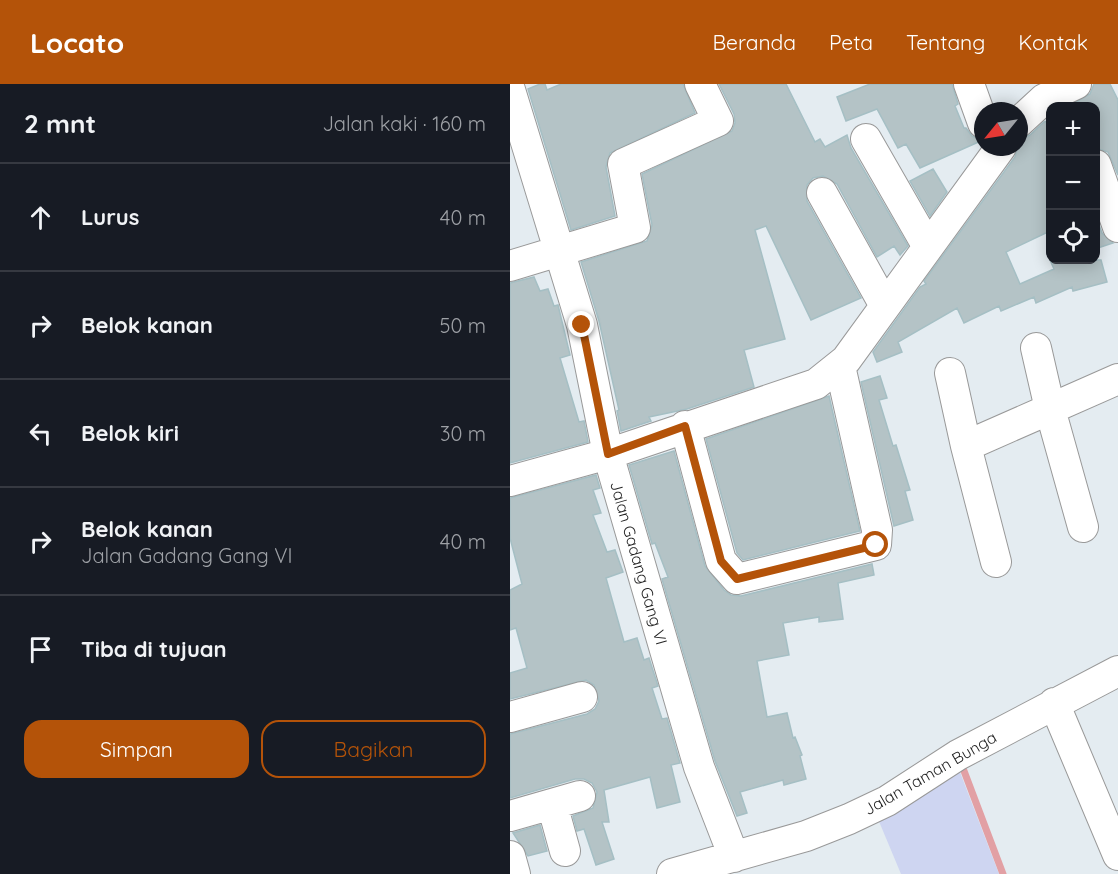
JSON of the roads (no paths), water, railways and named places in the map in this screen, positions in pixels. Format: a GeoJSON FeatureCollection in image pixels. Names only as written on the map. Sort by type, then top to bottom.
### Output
{"type":"FeatureCollection","features":[{"type":"Feature","properties":{"kind":"street"},"geometry":{"type":"LineString","coordinates":[[510,266],[635,228],[623,164],[718,121],[700,84]]}},
{"type":"Feature","properties":{"kind":"street"},"geometry":{"type":"LineString","coordinates":[[969,84],[975,102]]}},
{"type":"Feature","properties":{"kind":"street","name":"Jalan Gadang Gang VI"},"geometry":{"type":"LineString","coordinates":[[510,90],[582,325],[608,454],[699,767],[734,857]]}},
{"type":"Feature","properties":{"kind":"street"},"geometry":{"type":"LineString","coordinates":[[1028,114],[1044,99],[1072,93]]}},
{"type":"Feature","properties":{"kind":"street"},"geometry":{"type":"LineString","coordinates":[[866,139],[928,247]]}},
{"type":"Feature","properties":{"kind":"street"},"geometry":{"type":"LineString","coordinates":[[510,482],[608,454],[685,426],[816,384],[840,366],[928,247],[991,156]]}},
{"type":"Feature","properties":{"kind":"street"},"geometry":{"type":"LineString","coordinates":[[1100,178],[1118,226]]}},
{"type":"Feature","properties":{"kind":"street"},"geometry":{"type":"LineString","coordinates":[[822,193],[885,306]]}},
{"type":"Feature","properties":{"kind":"street"},"geometry":{"type":"LineString","coordinates":[[1036,348],[1050,409],[1083,527]]}},
{"type":"Feature","properties":{"kind":"street"},"geometry":{"type":"LineString","coordinates":[[685,426],[721,561],[737,579],[876,545],[878,530],[840,366]]}},
{"type":"Feature","properties":{"kind":"street"},"geometry":{"type":"LineString","coordinates":[[951,373],[966,446],[996,562]]}},
{"type":"Feature","properties":{"kind":"street"},"geometry":{"type":"LineString","coordinates":[[966,446],[1118,380]]}},
{"type":"Feature","properties":{"kind":"street","name":"Jalan Taman Bunga"},"geometry":{"type":"LineString","coordinates":[[675,873],[806,836],[877,806],[958,755],[1118,671]]}},
{"type":"Feature","properties":{"kind":"street"},"geometry":{"type":"LineString","coordinates":[[510,717],[582,697]]}},
{"type":"Feature","properties":{"kind":"street"},"geometry":{"type":"LineString","coordinates":[[1054,703],[1118,855]]}},
{"type":"Feature","properties":{"kind":"street"},"geometry":{"type":"LineString","coordinates":[[510,816],[566,800],[565,851]]}},
{"type":"Feature","properties":{"kind":"street"},"geometry":{"type":"LineString","coordinates":[[510,856],[515,874]]}},
{"type":"Feature","properties":{"kind":"waterway"},"geometry":{"type":"LineString","coordinates":[[961,763],[1003,874]]}}]}
